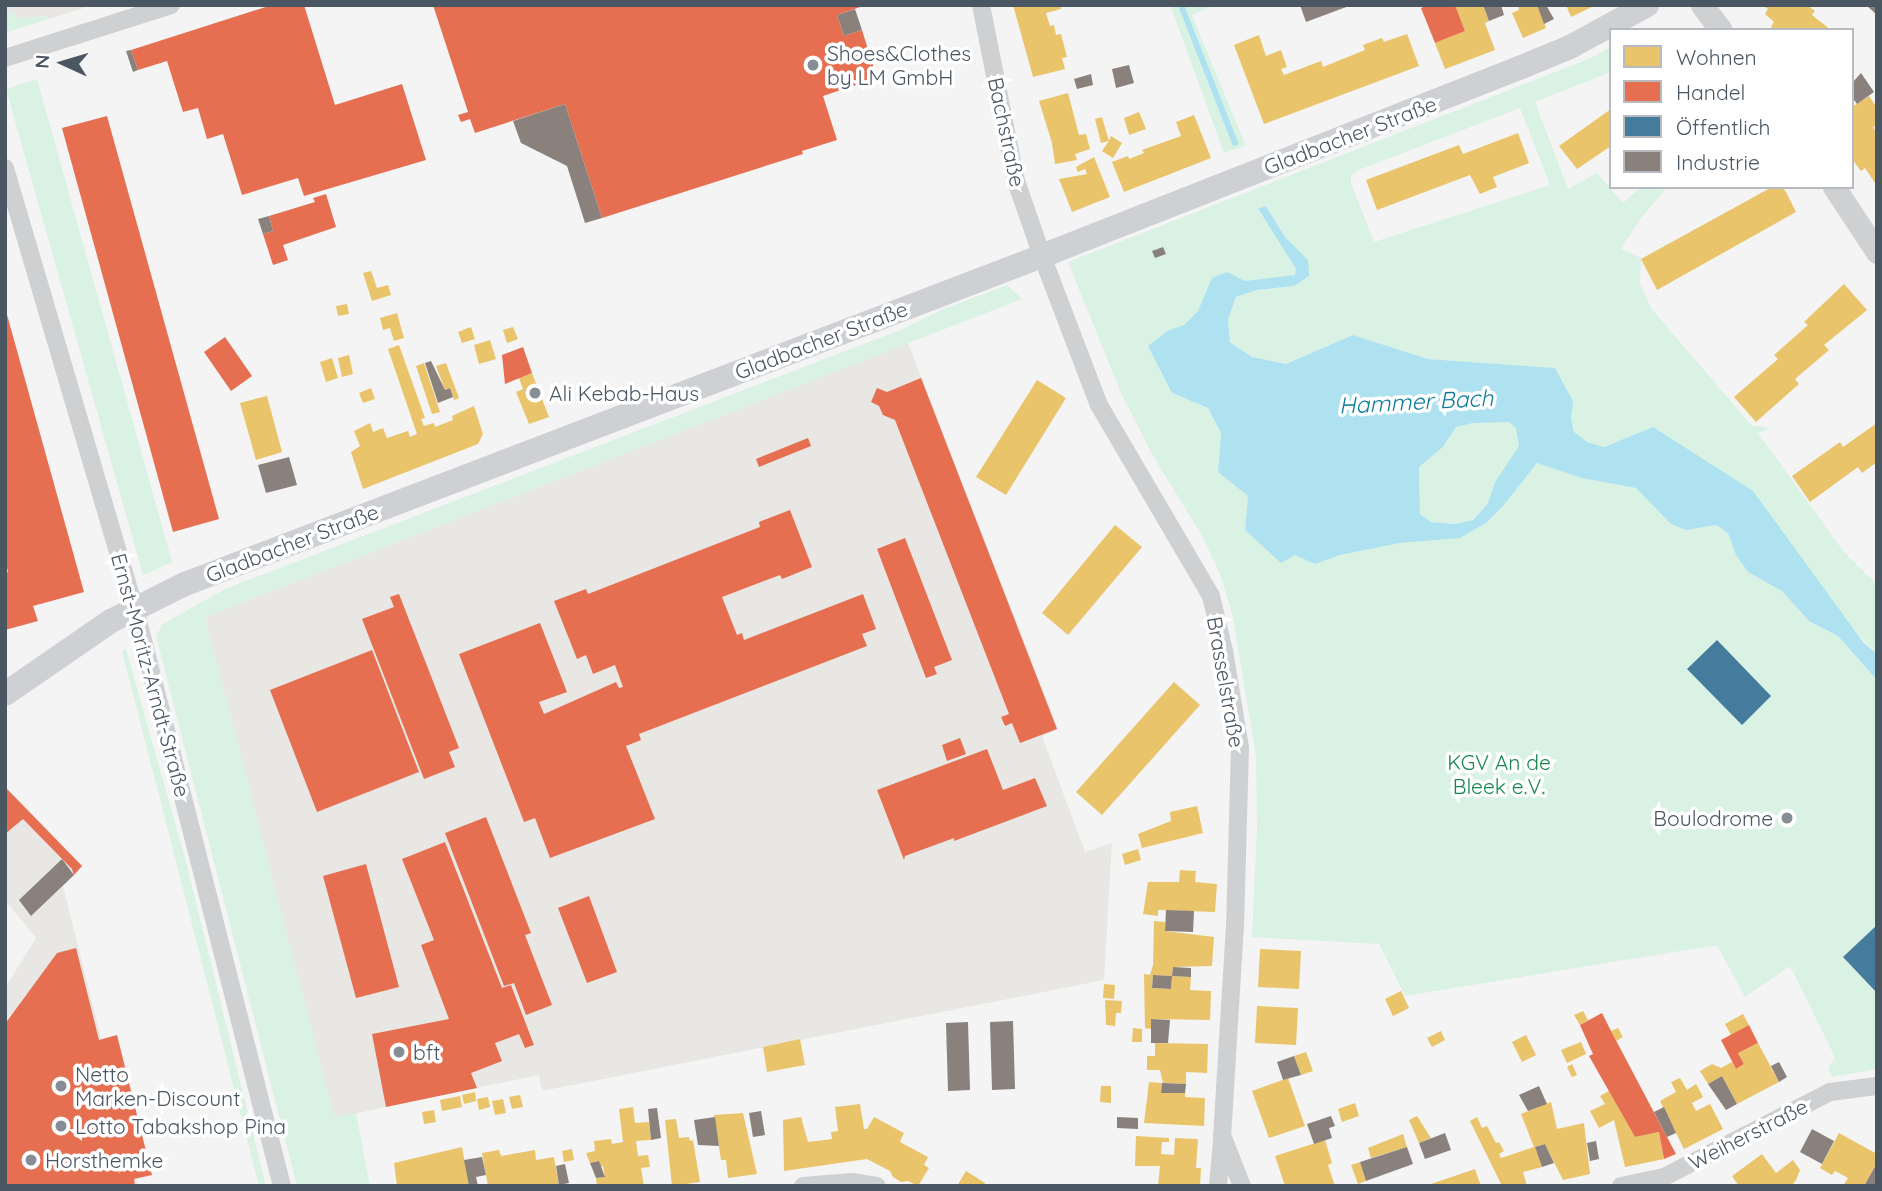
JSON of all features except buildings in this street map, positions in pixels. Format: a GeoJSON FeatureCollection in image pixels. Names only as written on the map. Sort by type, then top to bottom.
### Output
{"type":"FeatureCollection","features":[{"type":"Feature","properties":{"kind":"main road","name":"Gladbacher Straße"},"geometry":{"type":"LineString","coordinates":[[5,694],[111,621],[185,584],[1042,256],[1520,68],[1570,47],[1647,5]]}},
{"type":"Feature","properties":{"kind":"street"},"geometry":{"type":"LineString","coordinates":[[5,58],[171,5]]}},
{"type":"Feature","properties":{"kind":"street","name":"Bachstraße"},"geometry":{"type":"LineString","coordinates":[[981,5],[1016,181],[1042,256]]}},
{"type":"Feature","properties":{"kind":"street"},"geometry":{"type":"LineString","coordinates":[[1702,5],[1719,28]]}},
{"type":"Feature","properties":{"kind":"street","name":"Ernst-Moritz-Arndt-Straße"},"geometry":{"type":"LineString","coordinates":[[5,168],[135,609],[282,1186]]}},
{"type":"Feature","properties":{"kind":"street"},"geometry":{"type":"LineString","coordinates":[[1836,189],[1877,253]]}},
{"type":"Feature","properties":{"kind":"street","name":"Brasselstraße"},"geometry":{"type":"LineString","coordinates":[[1042,256],[1099,405],[1211,596],[1224,650],[1240,748],[1235,925],[1222,1135],[1242,1186]]}},
{"type":"Feature","properties":{"kind":"street","name":"Weiherstraße"},"geometry":{"type":"LineString","coordinates":[[1621,1186],[1664,1177],[1830,1092],[1877,1086]]}},
{"type":"Feature","properties":{"kind":"street"},"geometry":{"type":"LineString","coordinates":[[1219,1186],[1222,1135]]}},
{"type":"Feature","properties":{"kind":"street"},"geometry":{"type":"LineString","coordinates":[[803,1186],[852,1182],[877,1186]]}},
{"type":"Feature","properties":{"kind":"shaded area"},"geometry":{"type":"Polygon","coordinates":[[[6,5],[93,5],[49,19],[46,16],[22,19],[8,12],[6,5]]]}},
{"type":"Feature","properties":{"kind":"shaded area"},"geometry":{"type":"Polygon","coordinates":[[[908,343],[1058,729],[1042,736],[1085,852],[1112,843],[1104,980],[542,1091],[539,1075],[334,1118],[205,617],[908,343]]]}},
{"type":"Feature","properties":{"kind":"shaded area"},"geometry":{"type":"Polygon","coordinates":[[[5,786],[83,866],[63,886],[138,1186],[5,1186],[5,988],[36,938],[5,900],[5,786]]]}},
{"type":"Feature","properties":{"kind":"green space"},"geometry":{"type":"Polygon","coordinates":[[[5,5],[8,12],[22,19],[46,16],[49,19],[5,33],[5,5]]]}},
{"type":"Feature","properties":{"kind":"green space"},"geometry":{"type":"Polygon","coordinates":[[[1170,5],[1215,5],[1192,15],[1246,146],[1224,153],[1170,5]]]}},
{"type":"Feature","properties":{"kind":"green space","name":"KGV An de Bleek e.V."},"geometry":{"type":"Polygon","coordinates":[[[1609,48],[1609,73],[1535,102],[1568,189],[1597,173],[1623,203],[1639,189],[1665,189],[1638,222],[1621,249],[1641,258],[1640,284],[1651,308],[1751,425],[1770,428],[1758,433],[1844,552],[1877,585],[1877,654],[1653,427],[1604,447],[1587,442],[1574,433],[1571,419],[1573,401],[1555,368],[1428,359],[1353,335],[1286,364],[1252,357],[1230,341],[1228,319],[1236,297],[1257,290],[1294,286],[1308,260],[1285,237],[1266,206],[1258,210],[1296,269],[1295,276],[1245,281],[1227,272],[1212,278],[1198,311],[1184,325],[1169,330],[1172,393],[1208,408],[1221,433],[1218,472],[1248,496],[1245,530],[1315,564],[1340,555],[1400,543],[1460,538],[1486,523],[1537,463],[1581,478],[1636,488],[1671,524],[1686,530],[1716,525],[1728,533],[1736,555],[1748,572],[1782,591],[1809,621],[1838,636],[1877,680],[1877,1069],[1832,1077],[1828,1069],[1835,1057],[1790,966],[1745,997],[1717,945],[1405,996],[1379,944],[1252,937],[1257,828],[1256,756],[1232,613],[1220,574],[1201,534],[1152,454],[1121,393],[1068,262],[1591,58],[1609,48]],[[1520,108],[1356,171],[1351,176],[1351,183],[1374,242],[1550,185],[1520,108]]]}},
{"type":"Feature","properties":{"kind":"green space"},"geometry":{"type":"Polygon","coordinates":[[[37,79],[172,562],[143,575],[6,89],[37,79]]]}},
{"type":"Feature","properties":{"kind":"green space"},"geometry":{"type":"Polygon","coordinates":[[[1007,285],[1022,299],[205,617],[334,1117],[356,1113],[370,1186],[297,1186],[156,636],[163,624],[225,589],[903,329],[941,310],[1007,285]]]}},
{"type":"Feature","properties":{"kind":"green space"},"geometry":{"type":"Polygon","coordinates":[[[1509,422],[1516,428],[1519,446],[1495,482],[1488,503],[1472,520],[1455,524],[1431,522],[1420,514],[1419,467],[1443,447],[1456,427],[1473,423],[1509,422]]]}},
{"type":"Feature","properties":{"kind":"green space"},"geometry":{"type":"Polygon","coordinates":[[[126,649],[185,858],[266,1186],[259,1186],[122,651],[126,649]]]}},
{"type":"Feature","properties":{"kind":"water"},"geometry":{"type":"Polygon","coordinates":[[[1266,206],[1285,237],[1308,260],[1309,276],[1294,286],[1257,290],[1236,297],[1228,319],[1230,342],[1252,357],[1286,364],[1353,335],[1428,359],[1555,368],[1573,401],[1571,419],[1574,432],[1587,442],[1604,447],[1653,427],[1753,491],[1863,642],[1877,654],[1877,680],[1838,636],[1809,621],[1782,591],[1748,572],[1736,555],[1728,533],[1716,525],[1686,530],[1671,524],[1636,488],[1581,478],[1537,463],[1486,523],[1460,538],[1400,543],[1340,555],[1315,564],[1295,555],[1281,563],[1245,530],[1248,496],[1218,472],[1221,433],[1208,408],[1172,393],[1148,346],[1169,330],[1184,325],[1198,311],[1212,278],[1227,272],[1245,281],[1295,275],[1296,269],[1258,209],[1266,206]],[[1509,422],[1473,423],[1456,427],[1443,447],[1419,467],[1420,514],[1431,522],[1455,524],[1473,520],[1488,503],[1495,482],[1519,446],[1516,428],[1509,422]]]}},
{"type":"Feature","properties":{"kind":"waterway","name":"Hammer Bach"},"geometry":{"type":"LineString","coordinates":[[1181,5],[1235,143]]}},
{"type":"Feature","properties":{"kind":"place","name":"Shoes&Clothes by LM GmbH"},"geometry":{"type":"Point","coordinates":[813,65]}},
{"type":"Feature","properties":{"kind":"place","name":"Ali Kebab-Haus"},"geometry":{"type":"Point","coordinates":[535,393]}},
{"type":"Feature","properties":{"kind":"place","name":"Boulodrome"},"geometry":{"type":"Point","coordinates":[1787,818]}},
{"type":"Feature","properties":{"kind":"place","name":"bft"},"geometry":{"type":"Point","coordinates":[399,1052]}},
{"type":"Feature","properties":{"kind":"place","name":"Netto Marken-Discount"},"geometry":{"type":"Point","coordinates":[61,1086]}},
{"type":"Feature","properties":{"kind":"place","name":"Lotto Tabakshop Pina"},"geometry":{"type":"Point","coordinates":[61,1126]}},
{"type":"Feature","properties":{"kind":"place","name":"Horsthemke"},"geometry":{"type":"Point","coordinates":[31,1160]}}]}
